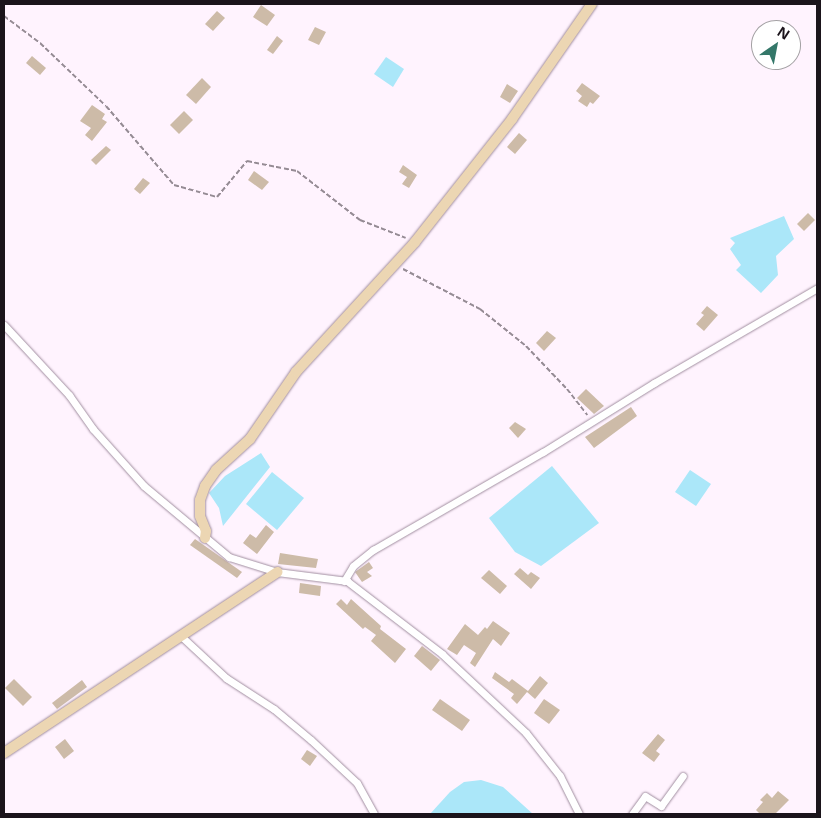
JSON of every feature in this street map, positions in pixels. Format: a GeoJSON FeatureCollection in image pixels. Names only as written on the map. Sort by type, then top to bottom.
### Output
{"type":"FeatureCollection","features":[{"type":"Feature","properties":{"kind":"street"},"geometry":{"type":"LineString","coordinates":[[205,538],[206,531],[200,516],[200,500],[210,478],[250,439],[296,372],[415,242],[512,119],[592,4]]}},
{"type":"Feature","properties":{"kind":"street"},"geometry":{"type":"LineString","coordinates":[[344,581],[353,566],[373,550],[593,422],[654,383],[817,288]]}},
{"type":"Feature","properties":{"kind":"street"},"geometry":{"type":"LineString","coordinates":[[4,325],[69,395],[93,428],[144,486],[205,538],[229,556],[277,572],[344,581],[369,596],[442,654],[526,733],[560,776],[579,814]]}},
{"type":"Feature","properties":{"kind":"street"},"geometry":{"type":"LineString","coordinates":[[4,753],[277,572]]}},
{"type":"Feature","properties":{"kind":"street"},"geometry":{"type":"LineString","coordinates":[[181,636],[226,678],[274,709],[311,740],[357,783],[374,814]]}},
{"type":"Feature","properties":{"kind":"street"},"geometry":{"type":"LineString","coordinates":[[632,814],[645,796],[661,806],[683,776]]}},
{"type":"Feature","properties":{"kind":"path"},"geometry":{"type":"LineString","coordinates":[[4,16],[40,44],[106,106],[174,185],[217,197],[247,160],[297,172],[360,220],[415,242]]}},
{"type":"Feature","properties":{"kind":"path"},"geometry":{"type":"LineString","coordinates":[[394,265],[480,309],[526,346],[567,389],[593,422]]}},
{"type":"Feature","properties":{"kind":"water"},"geometry":{"type":"Polygon","coordinates":[[[386,57],[404,69],[393,87],[374,74],[386,57]]]}},
{"type":"Feature","properties":{"kind":"water"},"geometry":{"type":"Polygon","coordinates":[[[784,216],[794,239],[776,256],[778,275],[761,293],[736,270],[741,265],[730,249],[735,243],[730,238],[784,216]]]}},
{"type":"Feature","properties":{"kind":"water"},"geometry":{"type":"Polygon","coordinates":[[[261,453],[270,467],[223,526],[219,508],[209,493],[225,476],[261,453]]]}},
{"type":"Feature","properties":{"kind":"water"},"geometry":{"type":"Polygon","coordinates":[[[552,466],[599,523],[541,566],[515,552],[489,518],[552,466]]]}},
{"type":"Feature","properties":{"kind":"water"},"geometry":{"type":"Polygon","coordinates":[[[690,470],[711,484],[696,506],[675,492],[690,470]]]}},
{"type":"Feature","properties":{"kind":"water"},"geometry":{"type":"Polygon","coordinates":[[[272,472],[304,498],[277,530],[246,504],[272,472]]]}},
{"type":"Feature","properties":{"kind":"water"},"geometry":{"type":"Polygon","coordinates":[[[481,780],[503,787],[533,814],[430,814],[450,792],[464,782],[481,780]]]}},
{"type":"Feature","properties":{"kind":"building"},"geometry":{"type":"Polygon","coordinates":[[[261,5],[275,15],[267,26],[253,17],[261,5]]]}},
{"type":"Feature","properties":{"kind":"building"},"geometry":{"type":"Polygon","coordinates":[[[217,11],[225,18],[213,31],[205,24],[217,11]]]}},
{"type":"Feature","properties":{"kind":"building"},"geometry":{"type":"Polygon","coordinates":[[[315,27],[326,32],[319,45],[308,40],[315,27]]]}},
{"type":"Feature","properties":{"kind":"building"},"geometry":{"type":"Polygon","coordinates":[[[277,36],[283,41],[273,54],[267,50],[277,36]]]}},
{"type":"Feature","properties":{"kind":"building"},"geometry":{"type":"Polygon","coordinates":[[[32,56],[46,68],[40,75],[26,63],[32,56]]]}},
{"type":"Feature","properties":{"kind":"building"},"geometry":{"type":"Polygon","coordinates":[[[202,78],[211,87],[196,104],[186,95],[202,78]]]}},
{"type":"Feature","properties":{"kind":"building"},"geometry":{"type":"Polygon","coordinates":[[[582,83],[600,96],[593,104],[590,102],[587,107],[578,101],[582,96],[576,91],[582,83]]]}},
{"type":"Feature","properties":{"kind":"building"},"geometry":{"type":"Polygon","coordinates":[[[507,84],[518,91],[510,103],[500,97],[507,84]]]}},
{"type":"Feature","properties":{"kind":"building"},"geometry":{"type":"Polygon","coordinates":[[[92,105],[105,114],[102,119],[107,122],[92,141],[85,135],[91,128],[80,121],[92,105]]]}},
{"type":"Feature","properties":{"kind":"building"},"geometry":{"type":"Polygon","coordinates":[[[184,111],[193,120],[179,134],[170,125],[184,111]]]}},
{"type":"Feature","properties":{"kind":"building"},"geometry":{"type":"Polygon","coordinates":[[[519,133],[527,140],[515,154],[507,147],[519,133]]]}},
{"type":"Feature","properties":{"kind":"building"},"geometry":{"type":"Polygon","coordinates":[[[106,146],[111,150],[96,165],[91,160],[106,146]]]}},
{"type":"Feature","properties":{"kind":"building"},"geometry":{"type":"Polygon","coordinates":[[[403,165],[417,175],[409,188],[402,184],[407,177],[399,172],[403,165]]]}},
{"type":"Feature","properties":{"kind":"building"},"geometry":{"type":"Polygon","coordinates":[[[254,171],[269,182],[262,190],[248,180],[254,171]]]}},
{"type":"Feature","properties":{"kind":"building"},"geometry":{"type":"Polygon","coordinates":[[[143,178],[150,183],[140,194],[134,189],[143,178]]]}},
{"type":"Feature","properties":{"kind":"building"},"geometry":{"type":"Polygon","coordinates":[[[808,213],[815,220],[804,231],[797,224],[808,213]]]}},
{"type":"Feature","properties":{"kind":"building"},"geometry":{"type":"Polygon","coordinates":[[[707,306],[718,315],[704,331],[696,324],[704,315],[701,313],[707,306]]]}},
{"type":"Feature","properties":{"kind":"building"},"geometry":{"type":"Polygon","coordinates":[[[547,331],[556,338],[544,351],[536,343],[547,331]]]}},
{"type":"Feature","properties":{"kind":"building"},"geometry":{"type":"Polygon","coordinates":[[[586,389],[604,406],[594,414],[577,398],[586,389]]]}},
{"type":"Feature","properties":{"kind":"building"},"geometry":{"type":"Polygon","coordinates":[[[631,407],[637,416],[594,448],[585,437],[631,407]]]}},
{"type":"Feature","properties":{"kind":"building"},"geometry":{"type":"Polygon","coordinates":[[[515,422],[526,429],[518,438],[509,428],[515,422]]]}},
{"type":"Feature","properties":{"kind":"building"},"geometry":{"type":"Polygon","coordinates":[[[266,525],[274,532],[257,554],[243,543],[250,534],[256,538],[266,525]]]}},
{"type":"Feature","properties":{"kind":"building"},"geometry":{"type":"Polygon","coordinates":[[[195,539],[242,572],[237,578],[190,545],[195,539]]]}},
{"type":"Feature","properties":{"kind":"building"},"geometry":{"type":"Polygon","coordinates":[[[280,553],[318,559],[316,568],[278,564],[280,553]]]}},
{"type":"Feature","properties":{"kind":"building"},"geometry":{"type":"Polygon","coordinates":[[[369,562],[373,568],[367,572],[372,576],[362,582],[355,572],[369,562]]]}},
{"type":"Feature","properties":{"kind":"building"},"geometry":{"type":"Polygon","coordinates":[[[520,568],[528,575],[531,572],[540,578],[531,589],[514,574],[520,568]]]}},
{"type":"Feature","properties":{"kind":"building"},"geometry":{"type":"Polygon","coordinates":[[[489,570],[507,586],[500,594],[481,578],[489,570]]]}},
{"type":"Feature","properties":{"kind":"building"},"geometry":{"type":"Polygon","coordinates":[[[300,583],[321,586],[320,596],[299,593],[300,583]]]}},
{"type":"Feature","properties":{"kind":"building"},"geometry":{"type":"Polygon","coordinates":[[[341,599],[347,605],[351,599],[381,626],[380,629],[406,649],[395,663],[371,641],[376,635],[365,627],[363,629],[336,604],[341,599]]]}},
{"type":"Feature","properties":{"kind":"building"},"geometry":{"type":"Polygon","coordinates":[[[493,621],[510,633],[501,646],[493,639],[475,667],[470,663],[476,653],[464,645],[457,655],[447,649],[465,624],[478,635],[485,627],[487,629],[493,621]]]}},
{"type":"Feature","properties":{"kind":"building"},"geometry":{"type":"Polygon","coordinates":[[[422,646],[440,660],[431,671],[414,656],[422,646]]]}},
{"type":"Feature","properties":{"kind":"building"},"geometry":{"type":"Polygon","coordinates":[[[495,672],[509,682],[512,679],[528,691],[540,676],[548,683],[535,699],[527,692],[517,704],[511,698],[514,694],[492,678],[495,672]]]}},
{"type":"Feature","properties":{"kind":"building"},"geometry":{"type":"Polygon","coordinates":[[[14,679],[32,697],[23,706],[5,688],[14,679]]]}},
{"type":"Feature","properties":{"kind":"building"},"geometry":{"type":"Polygon","coordinates":[[[82,680],[87,687],[57,709],[52,703],[82,680]]]}},
{"type":"Feature","properties":{"kind":"building"},"geometry":{"type":"Polygon","coordinates":[[[440,699],[470,720],[462,731],[432,710],[440,699]]]}},
{"type":"Feature","properties":{"kind":"building"},"geometry":{"type":"Polygon","coordinates":[[[544,699],[560,710],[549,724],[534,713],[544,699]]]}},
{"type":"Feature","properties":{"kind":"building"},"geometry":{"type":"Polygon","coordinates":[[[658,734],[665,740],[656,751],[660,754],[654,762],[642,753],[658,734]]]}},
{"type":"Feature","properties":{"kind":"building"},"geometry":{"type":"Polygon","coordinates":[[[65,739],[74,751],[64,759],[55,747],[65,739]]]}},
{"type":"Feature","properties":{"kind":"building"},"geometry":{"type":"Polygon","coordinates":[[[307,750],[317,756],[310,766],[301,759],[307,750]]]}},
{"type":"Feature","properties":{"kind":"building"},"geometry":{"type":"Polygon","coordinates":[[[778,791],[789,800],[775,814],[760,814],[756,810],[763,802],[760,800],[767,793],[772,798],[778,791]]]}}]}
